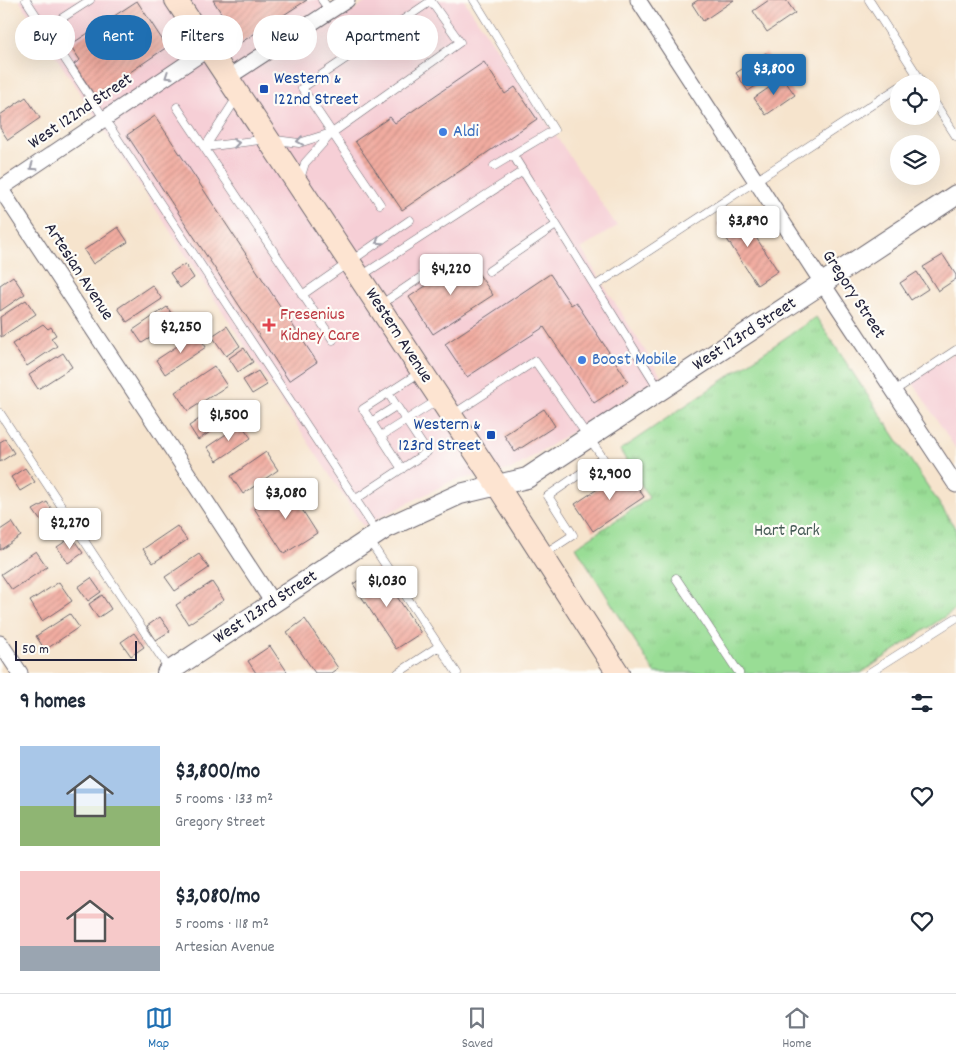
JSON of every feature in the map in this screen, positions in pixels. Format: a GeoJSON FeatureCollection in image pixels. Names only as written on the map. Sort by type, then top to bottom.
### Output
{"type":"FeatureCollection","features":[{"type":"Feature","properties":{"kind":"main road","name":"Western Avenue"},"geometry":{"type":"LineString","coordinates":[[176,0],[186,15]]}},
{"type":"Feature","properties":{"kind":"main road","name":"Western Avenue"},"geometry":{"type":"LineString","coordinates":[[215,60],[497,486],[618,673]]}},
{"type":"Feature","properties":{"kind":"street"},"geometry":{"type":"LineString","coordinates":[[233,87],[326,6],[347,0]]}},
{"type":"Feature","properties":{"kind":"street","name":"Gregory Street"},"geometry":{"type":"LineString","coordinates":[[638,0],[956,485]]}},
{"type":"Feature","properties":{"kind":"street","name":"West 122nd Street"},"geometry":{"type":"LineString","coordinates":[[0,189],[192,60]]}},
{"type":"Feature","properties":{"kind":"street","name":"Artesian Avenue"},"geometry":{"type":"LineString","coordinates":[[0,189],[274,603]]}},
{"type":"Feature","properties":{"kind":"street","name":"West 123rd Street"},"geometry":{"type":"LineString","coordinates":[[169,672],[386,528],[460,494],[527,478],[956,195]]}},
{"type":"Feature","properties":{"kind":"street"},"geometry":{"type":"LineString","coordinates":[[0,643],[20,673]]}},
{"type":"Feature","properties":{"kind":"lane"},"geometry":{"type":"LineString","coordinates":[[26,0],[36,15]]}},
{"type":"Feature","properties":{"kind":"lane"},"geometry":{"type":"LineString","coordinates":[[67,15],[90,0]]}},
{"type":"Feature","properties":{"kind":"lane"},"geometry":{"type":"LineString","coordinates":[[298,186],[304,163],[332,133],[460,42],[431,0],[302,88],[332,133],[380,204]]}},
{"type":"Feature","properties":{"kind":"lane"},"geometry":{"type":"LineString","coordinates":[[474,0],[554,130],[494,166]]}},
{"type":"Feature","properties":{"kind":"lane"},"geometry":{"type":"LineString","coordinates":[[870,0],[917,75]]}},
{"type":"Feature","properties":{"kind":"lane"},"geometry":{"type":"LineString","coordinates":[[65,60],[356,499],[374,537],[457,673]]}},
{"type":"Feature","properties":{"kind":"lane"},"geometry":{"type":"LineString","coordinates":[[205,147],[233,87]]}},
{"type":"Feature","properties":{"kind":"lane"},"geometry":{"type":"LineString","coordinates":[[595,286],[890,93]]}},
{"type":"Feature","properties":{"kind":"lane"},"geometry":{"type":"LineString","coordinates":[[177,107],[333,340]]}},
{"type":"Feature","properties":{"kind":"lane"},"geometry":{"type":"LineString","coordinates":[[940,111],[956,136]]}},
{"type":"Feature","properties":{"kind":"lane"},"geometry":{"type":"LineString","coordinates":[[205,147],[268,139],[299,143],[332,133]]}},
{"type":"Feature","properties":{"kind":"lane"},"geometry":{"type":"LineString","coordinates":[[513,156],[660,391]]}},
{"type":"Feature","properties":{"kind":"lane"},"geometry":{"type":"LineString","coordinates":[[302,295],[354,269],[523,171]]}},
{"type":"Feature","properties":{"kind":"lane"},"geometry":{"type":"LineString","coordinates":[[354,269],[410,220]]}},
{"type":"Feature","properties":{"kind":"lane"},"geometry":{"type":"LineString","coordinates":[[489,271],[556,225]]}},
{"type":"Feature","properties":{"kind":"lane"},"geometry":{"type":"LineString","coordinates":[[378,306],[439,265]]}},
{"type":"Feature","properties":{"kind":"lane"},"geometry":{"type":"LineString","coordinates":[[894,391],[956,350]]}},
{"type":"Feature","properties":{"kind":"lane"},"geometry":{"type":"LineString","coordinates":[[381,436],[406,420],[445,407],[535,361],[603,458],[548,496],[573,535],[542,555]]}},
{"type":"Feature","properties":{"kind":"lane"},"geometry":{"type":"LineString","coordinates":[[402,468],[363,409],[422,372]]}},
{"type":"Feature","properties":{"kind":"lane"},"geometry":{"type":"LineString","coordinates":[[356,499],[426,452],[388,393]]}},
{"type":"Feature","properties":{"kind":"lane"},"geometry":{"type":"LineString","coordinates":[[372,422],[396,406]]}},
{"type":"Feature","properties":{"kind":"lane"},"geometry":{"type":"LineString","coordinates":[[0,413],[169,672]]}},
{"type":"Feature","properties":{"kind":"lane"},"geometry":{"type":"LineString","coordinates":[[676,578],[739,673]]}},
{"type":"Feature","properties":{"kind":"lane"},"geometry":{"type":"LineString","coordinates":[[869,673],[956,618]]}},
{"type":"Feature","properties":{"kind":"lane"},"geometry":{"type":"LineString","coordinates":[[398,673],[439,646]]}},
{"type":"Feature","properties":{"kind":"shaded area"},"geometry":{"type":"Polygon","coordinates":[[[19,0],[325,0],[335,15],[327,15],[327,60],[438,60],[438,15],[346,15],[369,0],[464,0],[617,226],[581,249],[661,376],[513,469],[452,481],[363,526],[58,60],[75,60],[75,15],[29,15],[19,0]]]}},
{"type":"Feature","properties":{"kind":"shaded area"},"geometry":{"type":"Polygon","coordinates":[[[956,351],[956,449],[911,380],[956,351]]]}},
{"type":"Feature","properties":{"kind":"green space","name":"Hart Park"},"geometry":{"type":"Polygon","coordinates":[[[816,317],[956,529],[956,609],[861,673],[655,673],[576,547],[649,498],[620,450],[816,317]]]}},
{"type":"Feature","properties":{"kind":"building"},"geometry":{"type":"Polygon","coordinates":[[[213,0],[307,0],[284,15],[253,15],[253,35],[243,41],[243,15],[222,15],[213,0]]]}},
{"type":"Feature","properties":{"kind":"building"},"geometry":{"type":"Polygon","coordinates":[[[698,0],[734,0],[703,21],[692,4],[698,0]]]}},
{"type":"Feature","properties":{"kind":"building"},"geometry":{"type":"Polygon","coordinates":[[[769,0],[786,0],[795,13],[767,32],[753,11],[769,0]]]}},
{"type":"Feature","properties":{"kind":"building"},"geometry":{"type":"Polygon","coordinates":[[[137,1],[146,15],[116,15],[137,1]]]}},
{"type":"Feature","properties":{"kind":"building"},"geometry":{"type":"Polygon","coordinates":[[[152,24],[162,39],[162,50],[152,57],[152,24]]]}},
{"type":"Feature","properties":{"kind":"building"},"geometry":{"type":"Polygon","coordinates":[[[85,35],[85,60],[148,60],[95,96],[74,64],[80,60],[75,52],[75,42],[85,35]]]}},
{"type":"Feature","properties":{"kind":"building"},"geometry":{"type":"Polygon","coordinates":[[[766,53],[778,71],[748,91],[736,73],[766,53]]]}},
{"type":"Feature","properties":{"kind":"building","name":"Aldi"},"geometry":{"type":"Polygon","coordinates":[[[484,62],[505,94],[515,87],[537,119],[402,210],[355,141],[390,117],[395,123],[484,62]]]}},
{"type":"Feature","properties":{"kind":"building"},"geometry":{"type":"Polygon","coordinates":[[[783,78],[795,95],[766,115],[754,98],[783,78]]]}},
{"type":"Feature","properties":{"kind":"building"},"geometry":{"type":"Polygon","coordinates":[[[26,97],[40,118],[8,140],[0,128],[0,115],[26,97]]]}},
{"type":"Feature","properties":{"kind":"building"},"geometry":{"type":"Polygon","coordinates":[[[155,116],[317,362],[289,381],[127,135],[155,116]]]}},
{"type":"Feature","properties":{"kind":"building"},"geometry":{"type":"Polygon","coordinates":[[[738,210],[778,271],[757,285],[717,224],[738,210]]]}},
{"type":"Feature","properties":{"kind":"building"},"geometry":{"type":"Polygon","coordinates":[[[118,227],[128,242],[93,264],[84,250],[118,227]]]}},
{"type":"Feature","properties":{"kind":"building"},"geometry":{"type":"Polygon","coordinates":[[[943,255],[956,275],[956,279],[938,291],[923,267],[943,255]]]}},
{"type":"Feature","properties":{"kind":"building"},"geometry":{"type":"Polygon","coordinates":[[[468,258],[493,295],[433,334],[409,297],[468,258]]]}},
{"type":"Feature","properties":{"kind":"building"},"geometry":{"type":"Polygon","coordinates":[[[185,264],[194,278],[180,288],[170,273],[185,264]]]}},
{"type":"Feature","properties":{"kind":"building"},"geometry":{"type":"Polygon","coordinates":[[[917,272],[928,289],[911,300],[900,283],[917,272]]]}},
{"type":"Feature","properties":{"kind":"building"},"geometry":{"type":"Polygon","coordinates":[[[550,274],[571,305],[576,302],[628,381],[594,403],[544,327],[467,377],[445,344],[550,274]]]}},
{"type":"Feature","properties":{"kind":"building"},"geometry":{"type":"Polygon","coordinates":[[[13,276],[25,294],[0,311],[0,285],[13,276]]]}},
{"type":"Feature","properties":{"kind":"building"},"geometry":{"type":"Polygon","coordinates":[[[152,285],[162,299],[127,322],[118,308],[152,285]]]}},
{"type":"Feature","properties":{"kind":"building"},"geometry":{"type":"Polygon","coordinates":[[[26,300],[36,314],[1,337],[0,317],[26,300]]]}},
{"type":"Feature","properties":{"kind":"building"},"geometry":{"type":"Polygon","coordinates":[[[167,307],[177,321],[142,343],[133,330],[167,307]]]}},
{"type":"Feature","properties":{"kind":"building"},"geometry":{"type":"Polygon","coordinates":[[[43,324],[48,329],[51,327],[56,335],[51,338],[57,346],[27,366],[12,344],[43,324]]]}},
{"type":"Feature","properties":{"kind":"building"},"geometry":{"type":"Polygon","coordinates":[[[227,326],[240,346],[226,356],[212,336],[227,326]]]}},
{"type":"Feature","properties":{"kind":"building"},"geometry":{"type":"Polygon","coordinates":[[[197,333],[206,347],[165,374],[156,360],[197,333]]]}},
{"type":"Feature","properties":{"kind":"building"},"geometry":{"type":"Polygon","coordinates":[[[244,348],[253,362],[238,372],[229,358],[244,348]]]}},
{"type":"Feature","properties":{"kind":"building"},"geometry":{"type":"Polygon","coordinates":[[[63,353],[72,367],[38,389],[29,375],[63,353]]]}},
{"type":"Feature","properties":{"kind":"building"},"geometry":{"type":"Polygon","coordinates":[[[214,366],[227,386],[188,411],[175,392],[214,366]]]}},
{"type":"Feature","properties":{"kind":"building"},"geometry":{"type":"Polygon","coordinates":[[[258,371],[267,385],[252,394],[243,380],[258,371]]]}},
{"type":"Feature","properties":{"kind":"building"},"geometry":{"type":"Polygon","coordinates":[[[223,403],[233,417],[198,440],[189,426],[223,403]]]}},
{"type":"Feature","properties":{"kind":"building"},"geometry":{"type":"Polygon","coordinates":[[[544,409],[555,426],[515,452],[504,435],[544,409]]]}},
{"type":"Feature","properties":{"kind":"building"},"geometry":{"type":"Polygon","coordinates":[[[241,424],[251,438],[217,461],[207,447],[241,424]]]}},
{"type":"Feature","properties":{"kind":"building"},"geometry":{"type":"Polygon","coordinates":[[[5,439],[14,453],[0,462],[0,442],[5,439]]]}},
{"type":"Feature","properties":{"kind":"building"},"geometry":{"type":"Polygon","coordinates":[[[266,452],[278,470],[243,494],[231,476],[266,452]]]}},
{"type":"Feature","properties":{"kind":"building"},"geometry":{"type":"Polygon","coordinates":[[[25,468],[35,482],[20,491],[11,477],[25,468]]]}},
{"type":"Feature","properties":{"kind":"building"},"geometry":{"type":"Polygon","coordinates":[[[626,470],[644,497],[593,531],[575,504],[626,470]]]}},
{"type":"Feature","properties":{"kind":"building"},"geometry":{"type":"Polygon","coordinates":[[[287,486],[317,533],[284,554],[254,508],[287,486]]]}},
{"type":"Feature","properties":{"kind":"building"},"geometry":{"type":"Polygon","coordinates":[[[47,502],[53,511],[40,520],[33,510],[47,502]]]}},
{"type":"Feature","properties":{"kind":"building"},"geometry":{"type":"Polygon","coordinates":[[[12,522],[21,536],[0,550],[0,530],[12,522]]]}},
{"type":"Feature","properties":{"kind":"building"},"geometry":{"type":"Polygon","coordinates":[[[177,526],[187,540],[153,563],[143,549],[177,526]]]}},
{"type":"Feature","properties":{"kind":"building"},"geometry":{"type":"Polygon","coordinates":[[[72,537],[83,553],[68,563],[57,547],[72,537]]]}},
{"type":"Feature","properties":{"kind":"building"},"geometry":{"type":"Polygon","coordinates":[[[36,551],[47,567],[12,590],[1,574],[36,551]]]}},
{"type":"Feature","properties":{"kind":"building"},"geometry":{"type":"Polygon","coordinates":[[[199,554],[209,568],[175,591],[165,577],[199,554]]]}},
{"type":"Feature","properties":{"kind":"building"},"geometry":{"type":"Polygon","coordinates":[[[378,568],[421,633],[396,649],[353,584],[378,568]]]}},
{"type":"Feature","properties":{"kind":"building"},"geometry":{"type":"Polygon","coordinates":[[[91,578],[101,592],[88,601],[78,587],[91,578]]]}},
{"type":"Feature","properties":{"kind":"building"},"geometry":{"type":"Polygon","coordinates":[[[59,582],[72,601],[42,621],[30,601],[59,582]]]}},
{"type":"Feature","properties":{"kind":"building"},"geometry":{"type":"Polygon","coordinates":[[[212,582],[224,600],[188,624],[176,605],[212,582]]]}},
{"type":"Feature","properties":{"kind":"building"},"geometry":{"type":"Polygon","coordinates":[[[102,595],[111,609],[98,618],[89,604],[102,595]]]}},
{"type":"Feature","properties":{"kind":"building"},"geometry":{"type":"Polygon","coordinates":[[[70,614],[79,627],[45,650],[36,636],[70,614]]]}},
{"type":"Feature","properties":{"kind":"building"},"geometry":{"type":"Polygon","coordinates":[[[160,617],[170,631],[156,640],[147,626],[160,617]]]}},
{"type":"Feature","properties":{"kind":"building"},"geometry":{"type":"Polygon","coordinates":[[[305,619],[338,668],[331,673],[315,673],[287,632],[305,619]]]}},
{"type":"Feature","properties":{"kind":"building"},"geometry":{"type":"Polygon","coordinates":[[[134,633],[144,647],[131,656],[121,642],[134,633]]]}},
{"type":"Feature","properties":{"kind":"building"},"geometry":{"type":"Polygon","coordinates":[[[270,646],[288,673],[256,673],[248,661],[270,646]]]}},
{"type":"Feature","properties":{"kind":"place","name":"Western & 122nd Street"},"geometry":{"type":"Point","coordinates":[264,89]}},
{"type":"Feature","properties":{"kind":"place","name":"Aldi"},"geometry":{"type":"Point","coordinates":[443,132]}},
{"type":"Feature","properties":{"kind":"place","name":"Fresenius Kidney Care"},"geometry":{"type":"Point","coordinates":[269,325]}},
{"type":"Feature","properties":{"kind":"place","name":"Boost Mobile"},"geometry":{"type":"Point","coordinates":[582,360]}},
{"type":"Feature","properties":{"kind":"place","name":"Western & 123rd Street"},"geometry":{"type":"Point","coordinates":[491,435]}}]}
